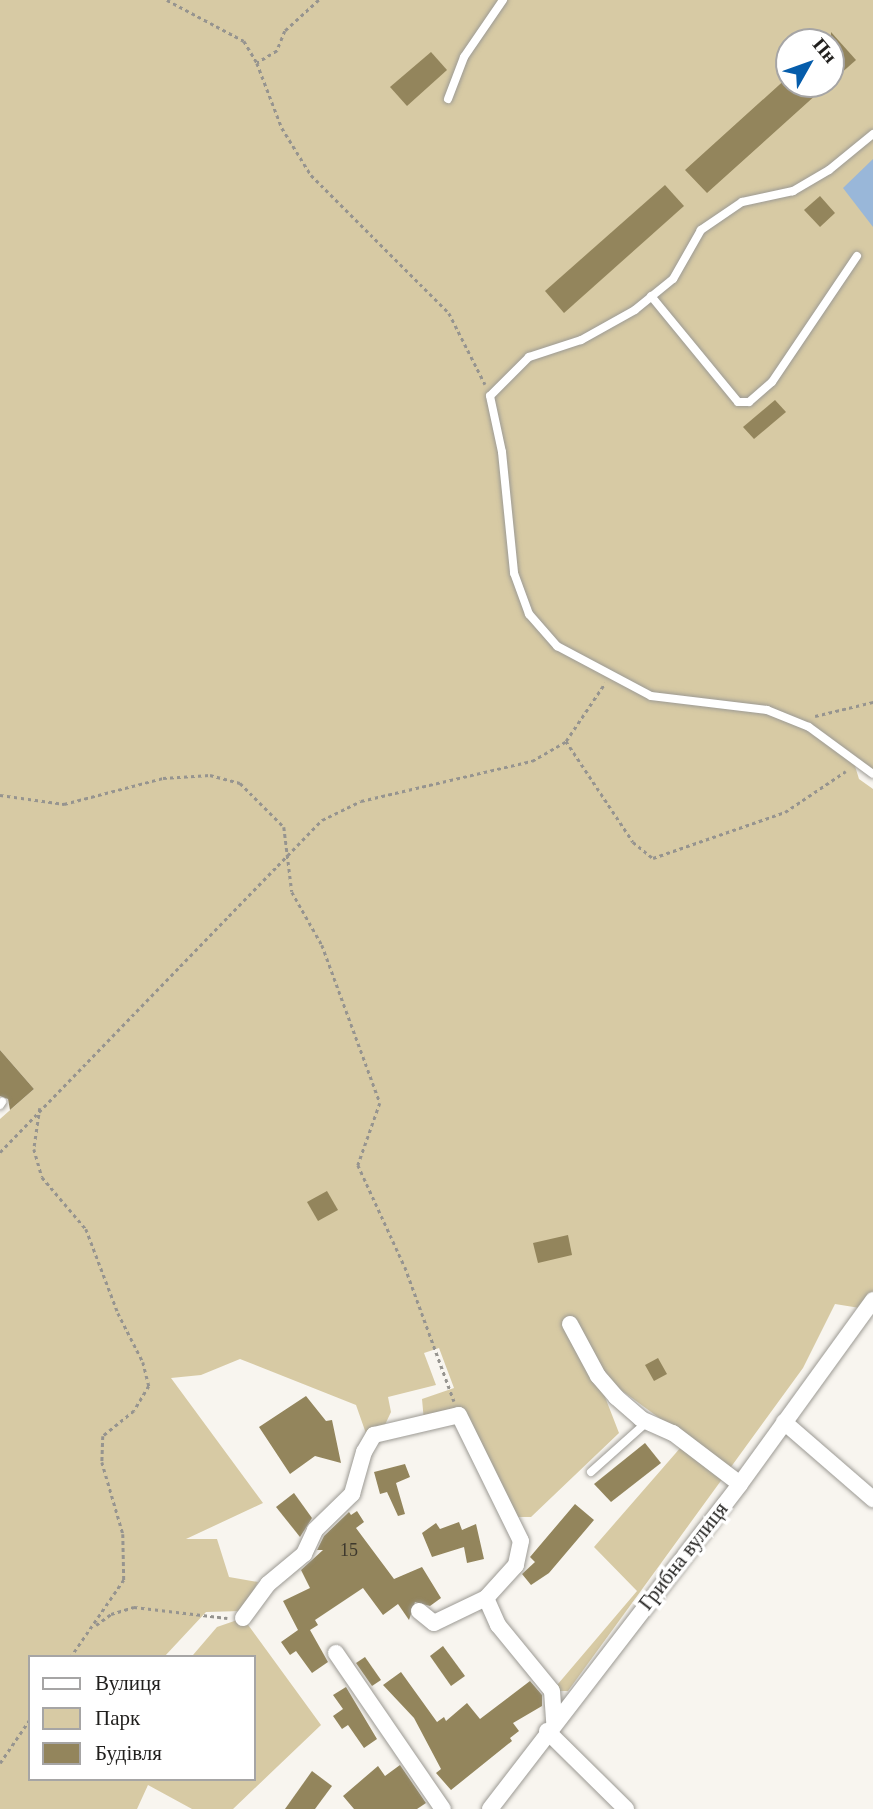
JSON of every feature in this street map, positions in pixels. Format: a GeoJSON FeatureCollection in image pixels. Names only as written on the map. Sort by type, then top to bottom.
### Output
{"type":"FeatureCollection","features":[{"type":"Feature","properties":{"kind":"street","name":"Грибна вулиця"},"geometry":{"type":"LineString","coordinates":[[490,1809],[576,1693],[740,1484],[873,1300]]}},
{"type":"Feature","properties":{"kind":"street"},"geometry":{"type":"LineString","coordinates":[[570,1324],[602,1383],[647,1422],[673,1433],[740,1484]]}},
{"type":"Feature","properties":{"kind":"street"},"geometry":{"type":"LineString","coordinates":[[243,1618],[268,1584],[304,1554],[315,1530],[352,1494],[364,1452],[374,1435],[459,1415],[521,1541],[516,1565],[486,1598],[435,1623],[419,1611]]}},
{"type":"Feature","properties":{"kind":"street"},"geometry":{"type":"LineString","coordinates":[[784,1422],[873,1499]]}},
{"type":"Feature","properties":{"kind":"street"},"geometry":{"type":"LineString","coordinates":[[486,1598],[498,1625],[552,1691],[551,1726],[626,1809]]}},
{"type":"Feature","properties":{"kind":"street"},"geometry":{"type":"LineString","coordinates":[[336,1653],[443,1809]]}},
{"type":"Feature","properties":{"kind":"street"},"geometry":{"type":"LineString","coordinates":[[552,1691],[576,1693]]}},
{"type":"Feature","properties":{"kind":"lane"},"geometry":{"type":"LineString","coordinates":[[447,99],[464,57],[503,0]]}},
{"type":"Feature","properties":{"kind":"lane"},"geometry":{"type":"LineString","coordinates":[[873,134],[830,170],[793,191],[742,202],[701,230],[673,279],[581,340],[529,357],[490,396],[502,452],[514,573],[529,614],[556,646],[652,696],[766,710],[796,722],[855,765],[873,774]]}},
{"type":"Feature","properties":{"kind":"lane"},"geometry":{"type":"LineString","coordinates":[[651,296],[738,402],[749,402],[772,382],[858,256]]}},
{"type":"Feature","properties":{"kind":"lane"},"geometry":{"type":"LineString","coordinates":[[591,1472],[647,1422]]}},
{"type":"Feature","properties":{"kind":"path"},"geometry":{"type":"LineString","coordinates":[[167,0],[244,41],[257,62],[282,128],[311,175],[449,313],[490,396]]}},
{"type":"Feature","properties":{"kind":"path"},"geometry":{"type":"LineString","coordinates":[[257,62],[277,51],[285,31],[319,0]]}},
{"type":"Feature","properties":{"kind":"path"},"geometry":{"type":"LineString","coordinates":[[0,1152],[322,820],[361,801],[532,761],[566,741],[610,676]]}},
{"type":"Feature","properties":{"kind":"path"},"geometry":{"type":"LineString","coordinates":[[796,722],[873,702]]}},
{"type":"Feature","properties":{"kind":"path"},"geometry":{"type":"LineString","coordinates":[[566,741],[634,842],[653,858],[785,812],[855,765]]}},
{"type":"Feature","properties":{"kind":"path"},"geometry":{"type":"LineString","coordinates":[[0,795],[64,804],[163,778],[210,775],[240,783],[284,827],[290,851],[292,892],[322,945],[380,1103],[358,1165],[405,1267],[459,1415]]}},
{"type":"Feature","properties":{"kind":"path"},"geometry":{"type":"LineString","coordinates":[[40,1108],[34,1149],[42,1177],[86,1229],[118,1313],[144,1362],[149,1387],[134,1411],[103,1436],[102,1462],[124,1534],[124,1580],[72,1655]]}},
{"type":"Feature","properties":{"kind":"path"},"geometry":{"type":"LineString","coordinates":[[91,1630],[111,1614],[134,1607],[243,1618]]}},
{"type":"Feature","properties":{"kind":"path"},"geometry":{"type":"LineString","coordinates":[[0,1763],[28,1722]]}},
{"type":"Feature","properties":{"kind":"green space"},"geometry":{"type":"Polygon","coordinates":[[[0,0],[873,0],[873,774],[855,766],[859,779],[873,789],[873,1300],[866,1309],[835,1304],[803,1368],[568,1691],[552,1691],[637,1591],[594,1547],[688,1439],[595,1371],[619,1433],[531,1517],[512,1517],[463,1421],[460,1407],[424,1421],[422,1399],[454,1388],[439,1348],[424,1353],[436,1385],[388,1397],[391,1412],[382,1431],[369,1442],[356,1405],[240,1359],[201,1375],[171,1378],[263,1503],[186,1539],[217,1539],[229,1577],[258,1582],[242,1611],[206,1612],[166,1655],[28,1655],[28,1781],[256,1781],[256,1655],[193,1655],[217,1627],[243,1618],[321,1725],[233,1809],[192,1809],[148,1785],[137,1809],[0,1809],[0,1119],[34,1089],[0,1050],[0,0]]]}},
{"type":"Feature","properties":{"kind":"water"},"geometry":{"type":"Polygon","coordinates":[[[873,159],[873,227],[843,188],[873,159]]]}},
{"type":"Feature","properties":{"kind":"building"},"geometry":{"type":"Polygon","coordinates":[[[845,48],[856,60],[845,70],[845,48]]]}},
{"type":"Feature","properties":{"kind":"building"},"geometry":{"type":"Polygon","coordinates":[[[431,52],[447,70],[407,106],[390,87],[431,52]]]}},
{"type":"Feature","properties":{"kind":"building"},"geometry":{"type":"Polygon","coordinates":[[[775,89],[775,98],[812,98],[707,193],[685,170],[775,89]]]}},
{"type":"Feature","properties":{"kind":"building"},"geometry":{"type":"Polygon","coordinates":[[[665,185],[684,206],[564,313],[545,291],[665,185]]]}},
{"type":"Feature","properties":{"kind":"building"},"geometry":{"type":"Polygon","coordinates":[[[820,196],[835,213],[820,227],[804,210],[820,196]]]}},
{"type":"Feature","properties":{"kind":"building"},"geometry":{"type":"Polygon","coordinates":[[[775,400],[786,412],[754,439],[743,427],[775,400]]]}},
{"type":"Feature","properties":{"kind":"building"},"geometry":{"type":"Polygon","coordinates":[[[0,1050],[34,1089],[10,1110],[8,1099],[0,1096],[0,1050]]]}},
{"type":"Feature","properties":{"kind":"building"},"geometry":{"type":"Polygon","coordinates":[[[327,1191],[338,1210],[318,1221],[307,1202],[327,1191]]]}},
{"type":"Feature","properties":{"kind":"building"},"geometry":{"type":"Polygon","coordinates":[[[568,1235],[572,1255],[538,1263],[533,1243],[568,1235]]]}},
{"type":"Feature","properties":{"kind":"building"},"geometry":{"type":"Polygon","coordinates":[[[658,1358],[667,1374],[654,1381],[645,1365],[658,1358]]]}},
{"type":"Feature","properties":{"kind":"building"},"geometry":{"type":"Polygon","coordinates":[[[306,1396],[326,1421],[332,1420],[341,1463],[315,1456],[290,1474],[259,1427],[306,1396]]]}},
{"type":"Feature","properties":{"kind":"building"},"geometry":{"type":"Polygon","coordinates":[[[645,1443],[661,1463],[611,1502],[594,1484],[645,1443]]]}},
{"type":"Feature","properties":{"kind":"building"},"geometry":{"type":"Polygon","coordinates":[[[405,1464],[410,1477],[396,1483],[405,1514],[398,1516],[387,1492],[380,1494],[374,1472],[405,1464]]]}},
{"type":"Feature","properties":{"kind":"building"},"geometry":{"type":"Polygon","coordinates":[[[294,1493],[312,1518],[300,1537],[276,1507],[294,1493]]]}},
{"type":"Feature","properties":{"kind":"building"},"geometry":{"type":"Polygon","coordinates":[[[575,1504],[594,1520],[549,1573],[531,1585],[522,1574],[535,1562],[530,1557],[575,1504]]]}},
{"type":"Feature","properties":{"kind":"building"},"geometry":{"type":"Polygon","coordinates":[[[357,1511],[364,1522],[356,1528],[394,1579],[422,1567],[441,1598],[430,1606],[415,1602],[409,1620],[398,1604],[383,1615],[363,1588],[315,1620],[318,1625],[310,1630],[328,1662],[312,1673],[296,1651],[290,1655],[281,1642],[298,1630],[283,1601],[310,1588],[301,1570],[323,1550],[317,1550],[324,1536],[349,1512],[351,1515],[357,1511]]]}},
{"type":"Feature","properties":{"kind":"building"},"geometry":{"type":"Polygon","coordinates":[[[459,1522],[462,1530],[476,1524],[484,1559],[467,1563],[464,1547],[432,1557],[422,1533],[436,1523],[440,1529],[459,1522]]]}},
{"type":"Feature","properties":{"kind":"building"},"geometry":{"type":"Polygon","coordinates":[[[443,1646],[465,1676],[451,1686],[430,1656],[443,1646]]]}},
{"type":"Feature","properties":{"kind":"building"},"geometry":{"type":"Polygon","coordinates":[[[365,1657],[381,1680],[372,1686],[356,1663],[365,1657]]]}},
{"type":"Feature","properties":{"kind":"building"},"geometry":{"type":"Polygon","coordinates":[[[401,1672],[437,1722],[444,1717],[446,1721],[467,1703],[480,1719],[530,1681],[542,1695],[542,1706],[513,1723],[519,1731],[510,1738],[512,1741],[451,1790],[436,1773],[441,1769],[414,1718],[383,1685],[401,1672]]]}},
{"type":"Feature","properties":{"kind":"building"},"geometry":{"type":"Polygon","coordinates":[[[346,1687],[377,1739],[364,1748],[348,1725],[342,1729],[333,1716],[343,1709],[333,1695],[346,1687]]]}},
{"type":"Feature","properties":{"kind":"building"},"geometry":{"type":"Polygon","coordinates":[[[400,1765],[426,1803],[417,1809],[354,1809],[343,1796],[378,1766],[385,1776],[400,1765]]]}},
{"type":"Feature","properties":{"kind":"building"},"geometry":{"type":"Polygon","coordinates":[[[312,1771],[332,1786],[315,1809],[285,1809],[312,1771]]]}}]}
